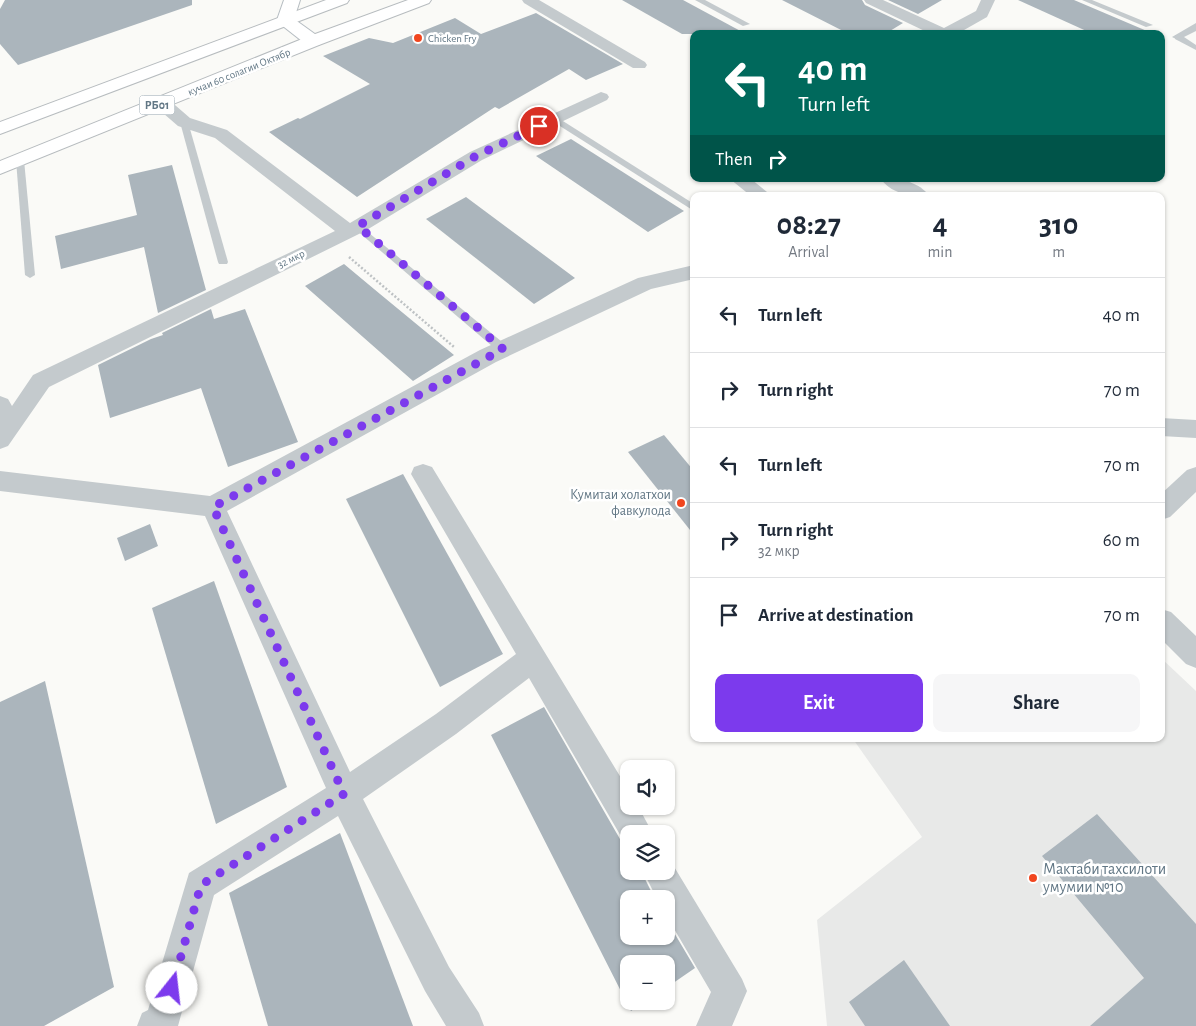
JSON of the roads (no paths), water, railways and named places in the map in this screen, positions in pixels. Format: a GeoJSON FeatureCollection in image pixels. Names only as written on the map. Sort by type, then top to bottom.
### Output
{"type":"FeatureCollection","features":[{"type":"Feature","properties":{"kind":"main road"},"geometry":{"type":"LineString","coordinates":[[292,0],[285,20],[313,41]]}},
{"type":"Feature","properties":{"kind":"main road","name":"РБ01"},"geometry":{"type":"LineString","coordinates":[[0,128],[341,0]]}},
{"type":"Feature","properties":{"kind":"main road","name":"кучаи 60 солагии Октябр"},"geometry":{"type":"LineString","coordinates":[[0,168],[313,41],[422,0]]}},
{"type":"Feature","properties":{"kind":"street"},"geometry":{"type":"LineString","coordinates":[[529,0],[639,65]]}},
{"type":"Feature","properties":{"kind":"street"},"geometry":{"type":"LineString","coordinates":[[871,0],[936,30]]}},
{"type":"Feature","properties":{"kind":"street"},"geometry":{"type":"LineString","coordinates":[[952,30],[982,14],[988,0]]}},
{"type":"Feature","properties":{"kind":"street"},"geometry":{"type":"LineString","coordinates":[[1178,37],[1196,26]]}},
{"type":"Feature","properties":{"kind":"street","name":"32 мкр"},"geometry":{"type":"LineString","coordinates":[[4,435],[41,381],[353,229],[476,156],[601,97]]}},
{"type":"Feature","properties":{"kind":"street"},"geometry":{"type":"LineString","coordinates":[[162,103],[184,122],[221,134],[353,229]]}},
{"type":"Feature","properties":{"kind":"street"},"geometry":{"type":"LineString","coordinates":[[743,182],[757,192]]}},
{"type":"Feature","properties":{"kind":"street"},"geometry":{"type":"LineString","coordinates":[[895,182],[913,192]]}},
{"type":"Feature","properties":{"kind":"street"},"geometry":{"type":"LineString","coordinates":[[0,481],[213,507],[503,349],[645,283],[690,273]]}},
{"type":"Feature","properties":{"kind":"street"},"geometry":{"type":"LineString","coordinates":[[0,405],[4,435]]}},
{"type":"Feature","properties":{"kind":"street"},"geometry":{"type":"LineString","coordinates":[[1165,427],[1196,429]]}},
{"type":"Feature","properties":{"kind":"street"},"geometry":{"type":"LineString","coordinates":[[423,474],[632,825]]}},
{"type":"Feature","properties":{"kind":"street"},"geometry":{"type":"LineString","coordinates":[[1165,506],[1196,477]]}},
{"type":"Feature","properties":{"kind":"street"},"geometry":{"type":"LineString","coordinates":[[213,507],[344,794],[436,979],[466,1026]]}},
{"type":"Feature","properties":{"kind":"street"},"geometry":{"type":"LineString","coordinates":[[1165,625],[1196,655]]}},
{"type":"Feature","properties":{"kind":"street"},"geometry":{"type":"LineString","coordinates":[[155,1026],[162,1022],[201,885],[344,794],[446,724],[533,658]]}},
{"type":"Feature","properties":{"kind":"street"},"geometry":{"type":"LineString","coordinates":[[664,880],[730,991],[714,1026]]}},
{"type":"Feature","properties":{"kind":"lane"},"geometry":{"type":"LineString","coordinates":[[699,0],[746,24]]}},
{"type":"Feature","properties":{"kind":"lane"},"geometry":{"type":"LineString","coordinates":[[1086,0],[1149,25]]}},
{"type":"Feature","properties":{"kind":"lane"},"geometry":{"type":"LineString","coordinates":[[1178,37],[1196,48]]}},
{"type":"Feature","properties":{"kind":"lane"},"geometry":{"type":"LineString","coordinates":[[555,118],[690,205]]}},
{"type":"Feature","properties":{"kind":"lane"},"geometry":{"type":"LineString","coordinates":[[184,122],[223,262]]}},
{"type":"Feature","properties":{"kind":"lane"},"geometry":{"type":"LineString","coordinates":[[20,160],[30,275]]}},
{"type":"Feature","properties":{"kind":"lane"},"geometry":{"type":"LineString","coordinates":[[353,229],[503,349]]}},
{"type":"Feature","properties":{"kind":"place","name":"Chicken Fry"},"geometry":{"type":"Point","coordinates":[418,38]}},
{"type":"Feature","properties":{"kind":"place","name":"Кумитаи холатхои фавкулода"},"geometry":{"type":"Point","coordinates":[681,503]}},
{"type":"Feature","properties":{"kind":"place","name":"Мактаби тахсилоти умумии №10"},"geometry":{"type":"Point","coordinates":[1033,878]}}]}
